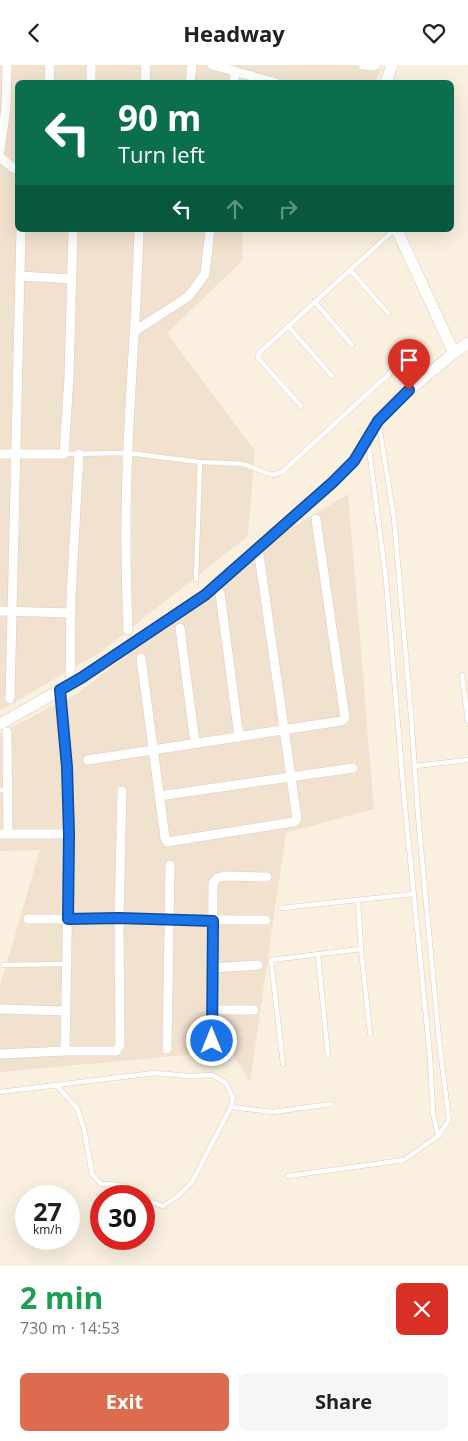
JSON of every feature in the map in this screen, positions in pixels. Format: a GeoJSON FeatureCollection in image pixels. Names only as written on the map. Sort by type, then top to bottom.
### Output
{"type":"FeatureCollection","features":[{"type":"Feature","properties":{"kind":"street"},"geometry":{"type":"LineString","coordinates":[[0,150],[4,65]]}},
{"type":"Feature","properties":{"kind":"street"},"geometry":{"type":"LineString","coordinates":[[49,80],[50,65]]}},
{"type":"Feature","properties":{"kind":"street"},"geometry":{"type":"LineString","coordinates":[[91,65],[91,80]]}},
{"type":"Feature","properties":{"kind":"street"},"geometry":{"type":"LineString","coordinates":[[145,80],[146,65]]}},
{"type":"Feature","properties":{"kind":"street"},"geometry":{"type":"LineString","coordinates":[[190,80],[192,65]]}},
{"type":"Feature","properties":{"kind":"street"},"geometry":{"type":"LineString","coordinates":[[212,65],[266,80]]}},
{"type":"Feature","properties":{"kind":"street"},"geometry":{"type":"LineString","coordinates":[[362,65],[372,67],[376,65]]}},
{"type":"Feature","properties":{"kind":"street"},"geometry":{"type":"LineString","coordinates":[[387,80],[392,65]]}},
{"type":"Feature","properties":{"kind":"street"},"geometry":{"type":"LineString","coordinates":[[234,80],[235,71]]}},
{"type":"Feature","properties":{"kind":"street"},"geometry":{"type":"LineString","coordinates":[[0,157],[15,168]]}},
{"type":"Feature","properties":{"kind":"street"},"geometry":{"type":"LineString","coordinates":[[10,699],[21,232]]}},
{"type":"Feature","properties":{"kind":"street"},"geometry":{"type":"LineString","coordinates":[[0,454],[64,454],[69,377],[73,232]]}},
{"type":"Feature","properties":{"kind":"street"},"geometry":{"type":"LineString","coordinates":[[128,630],[126,546],[128,453],[136,331],[139,232]]}},
{"type":"Feature","properties":{"kind":"street"},"geometry":{"type":"LineString","coordinates":[[136,331],[189,296],[200,282],[205,274],[210,232]]}},
{"type":"Feature","properties":{"kind":"street"},"geometry":{"type":"LineString","coordinates":[[397,232],[454,353]]}},
{"type":"Feature","properties":{"kind":"street"},"geometry":{"type":"LineString","coordinates":[[20,276],[72,279]]}},
{"type":"Feature","properties":{"kind":"street"},"geometry":{"type":"LineString","coordinates":[[69,834],[4,834],[4,728],[205,595],[333,482],[354,461],[378,421],[409,390],[468,343]]}},
{"type":"Feature","properties":{"kind":"street"},"geometry":{"type":"LineString","coordinates":[[65,1051],[69,834],[65,687],[71,613],[79,455]]}},
{"type":"Feature","properties":{"kind":"street"},"geometry":{"type":"LineString","coordinates":[[88,759],[239,737],[284,728],[341,721],[345,718],[316,519]]}},
{"type":"Feature","properties":{"kind":"street"},"geometry":{"type":"LineString","coordinates":[[141,658],[164,838],[167,842],[294,822],[297,819],[292,777],[258,548]]}},
{"type":"Feature","properties":{"kind":"street"},"geometry":{"type":"LineString","coordinates":[[220,593],[239,737]]}},
{"type":"Feature","properties":{"kind":"street"},"geometry":{"type":"LineString","coordinates":[[0,611],[71,613]]}},
{"type":"Feature","properties":{"kind":"street"},"geometry":{"type":"LineString","coordinates":[[180,627],[195,743]]}},
{"type":"Feature","properties":{"kind":"street"},"geometry":{"type":"LineString","coordinates":[[159,796],[353,768]]}},
{"type":"Feature","properties":{"kind":"street"},"geometry":{"type":"LineString","coordinates":[[0,1053],[116,1051],[120,1045],[119,918],[122,791]]}},
{"type":"Feature","properties":{"kind":"street"},"geometry":{"type":"LineString","coordinates":[[167,1049],[170,865]]}},
{"type":"Feature","properties":{"kind":"street"},"geometry":{"type":"LineString","coordinates":[[212,1041],[213,883],[217,878],[267,877]]}},
{"type":"Feature","properties":{"kind":"street"},"geometry":{"type":"LineString","coordinates":[[28,919],[266,920]]}},
{"type":"Feature","properties":{"kind":"street"},"geometry":{"type":"LineString","coordinates":[[212,968],[258,965]]}},
{"type":"Feature","properties":{"kind":"street"},"geometry":{"type":"LineString","coordinates":[[0,1009],[66,1011]]}},
{"type":"Feature","properties":{"kind":"street"},"geometry":{"type":"LineString","coordinates":[[212,1010],[254,1010]]}},
{"type":"Feature","properties":{"kind":"lane"},"geometry":{"type":"LineString","coordinates":[[301,406],[258,358],[259,353],[394,232]]}},
{"type":"Feature","properties":{"kind":"lane"},"geometry":{"type":"LineString","coordinates":[[350,270],[388,313]]}},
{"type":"Feature","properties":{"kind":"lane"},"geometry":{"type":"LineString","coordinates":[[315,302],[352,345]]}},
{"type":"Feature","properties":{"kind":"lane"},"geometry":{"type":"LineString","coordinates":[[288,326],[332,376]]}},
{"type":"Feature","properties":{"kind":"lane"},"geometry":{"type":"LineString","coordinates":[[64,454],[128,453],[200,462],[243,464],[272,475],[282,472],[415,350]]}},
{"type":"Feature","properties":{"kind":"lane"},"geometry":{"type":"LineString","coordinates":[[288,1176],[404,1160],[438,1136],[449,1120],[437,1021],[419,827],[394,518],[378,421]]}},
{"type":"Feature","properties":{"kind":"lane"},"geometry":{"type":"LineString","coordinates":[[368,438],[386,580],[430,1057],[433,1113],[438,1136]]}},
{"type":"Feature","properties":{"kind":"lane"},"geometry":{"type":"LineString","coordinates":[[196,579],[200,462]]}},
{"type":"Feature","properties":{"kind":"lane"},"geometry":{"type":"LineString","coordinates":[[462,675],[468,721]]}},
{"type":"Feature","properties":{"kind":"lane"},"geometry":{"type":"LineString","coordinates":[[415,766],[468,761]]}},
{"type":"Feature","properties":{"kind":"lane"},"geometry":{"type":"LineString","coordinates":[[281,908],[414,894]]}},
{"type":"Feature","properties":{"kind":"lane"},"geometry":{"type":"LineString","coordinates":[[358,901],[370,1033]]}},
{"type":"Feature","properties":{"kind":"lane"},"geometry":{"type":"LineString","coordinates":[[282,1064],[271,960],[361,949]]}},
{"type":"Feature","properties":{"kind":"lane"},"geometry":{"type":"LineString","coordinates":[[318,954],[328,1056]]}},
{"type":"Feature","properties":{"kind":"lane"},"geometry":{"type":"LineString","coordinates":[[4,965],[67,965]]}},
{"type":"Feature","properties":{"kind":"lane"},"geometry":{"type":"LineString","coordinates":[[0,1092],[154,1073],[189,1076],[212,1075],[226,1083],[233,1098],[231,1107],[192,1181],[178,1195],[163,1205],[155,1203]]}},
{"type":"Feature","properties":{"kind":"lane"},"geometry":{"type":"LineString","coordinates":[[56,1085],[77,1108],[84,1129],[92,1174],[101,1184],[121,1185]]}},
{"type":"Feature","properties":{"kind":"lane"},"geometry":{"type":"LineString","coordinates":[[231,1107],[273,1112],[331,1104]]}},
{"type":"Feature","properties":{"kind":"shaded area"},"geometry":{"type":"Polygon","coordinates":[[[0,65],[382,65],[376,80],[15,80],[15,232],[243,232],[242,261],[167,333],[255,451],[248,536],[102,651],[0,711],[0,65]]]}},
{"type":"Feature","properties":{"kind":"shaded area"},"geometry":{"type":"Polygon","coordinates":[[[348,494],[374,809],[286,833],[250,1082],[231,1051],[0,1072],[0,986],[40,850],[0,851],[0,733],[77,694],[288,530],[348,494]]]}},
{"type":"Feature","properties":{"kind":"route"},"geometry":{"type":"LineString","coordinates":[[212,1041],[213,921],[119,918],[68,919],[69,834],[67,767],[60,690],[205,595],[333,482],[354,461],[378,421],[409,390]]}}]}
